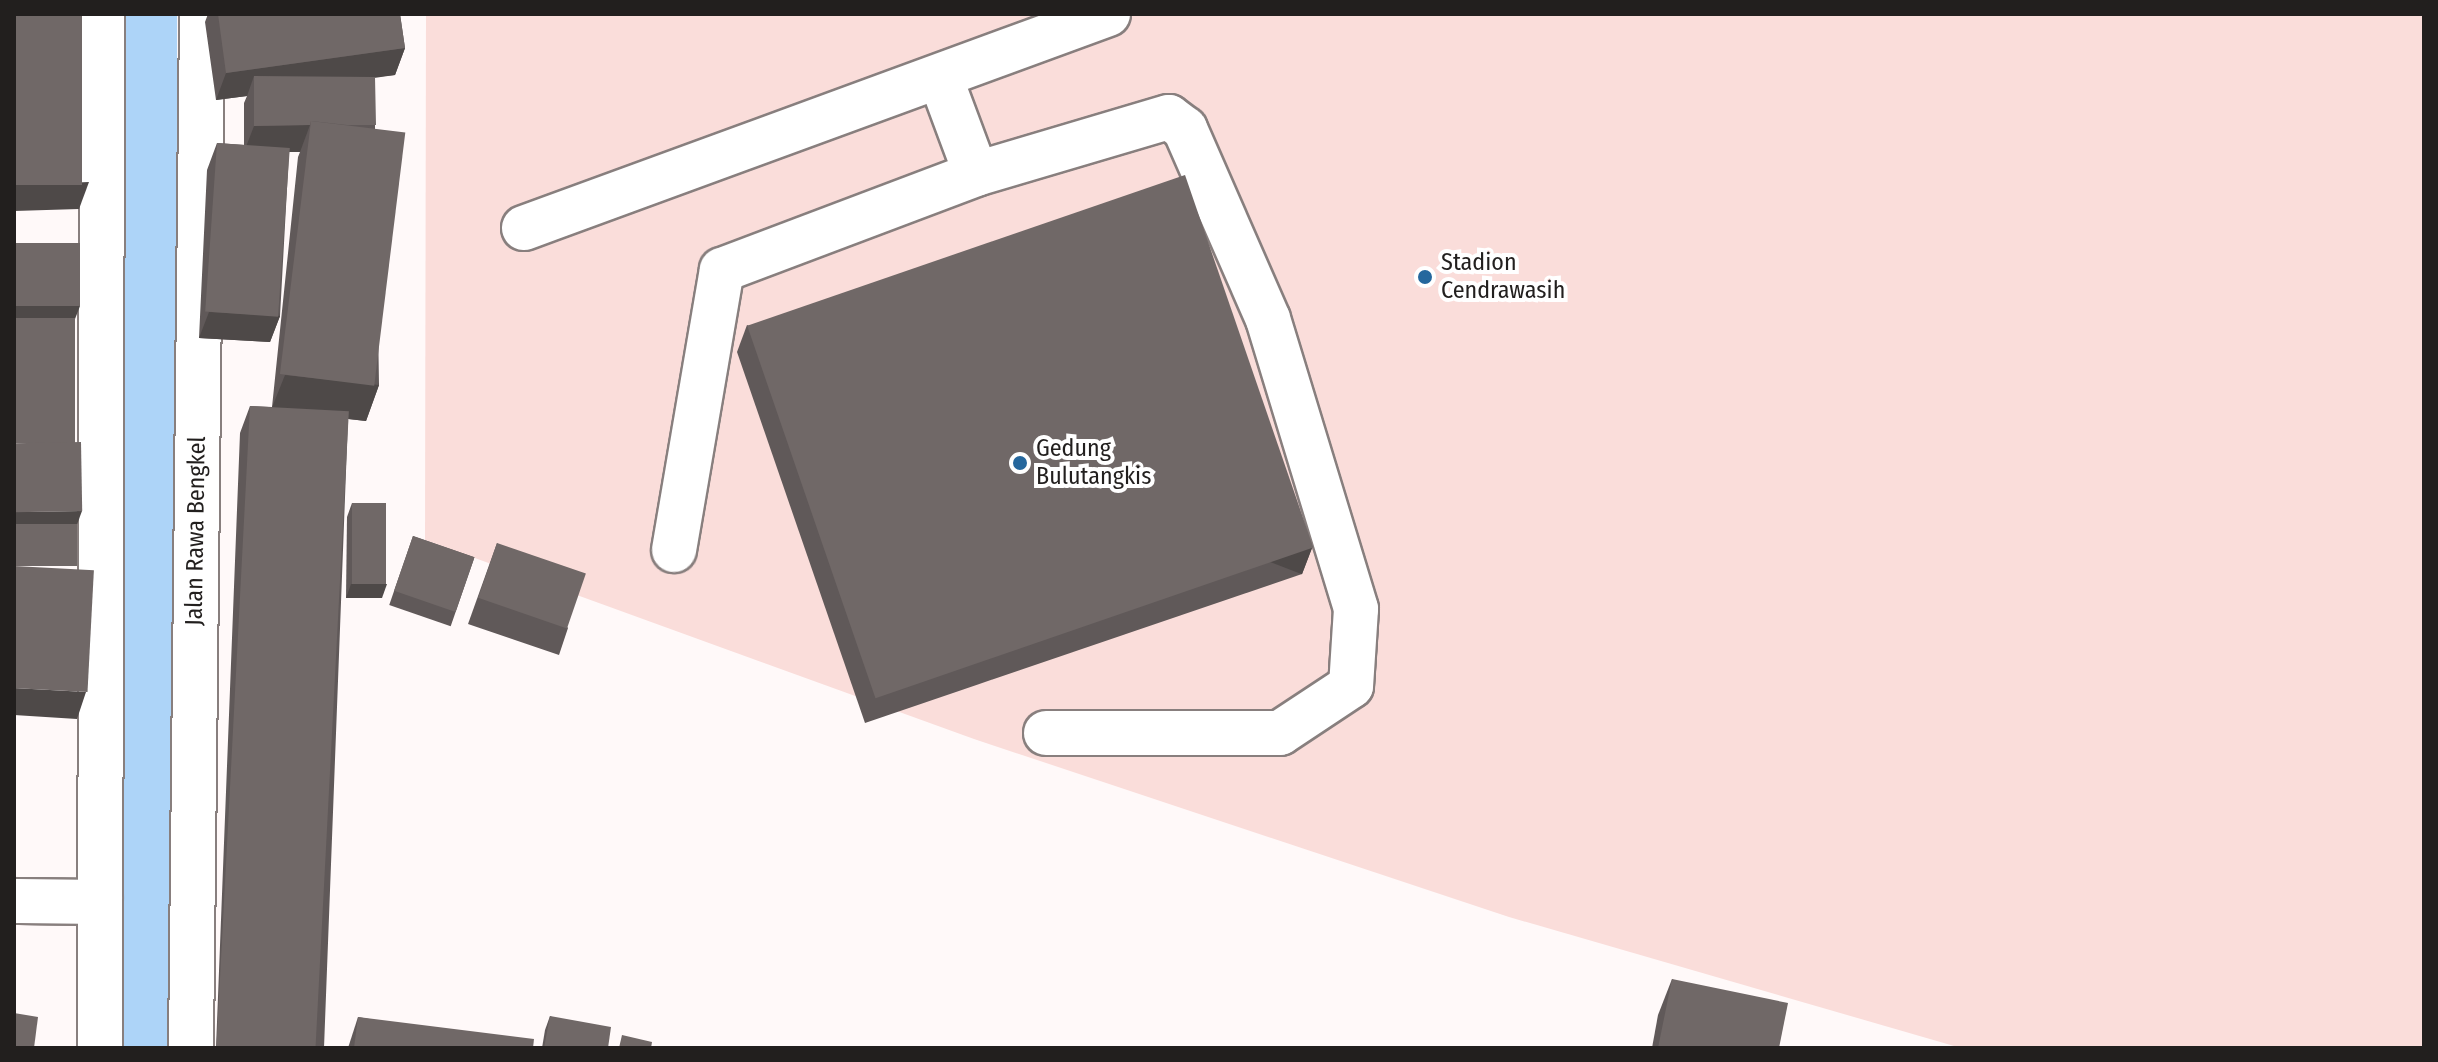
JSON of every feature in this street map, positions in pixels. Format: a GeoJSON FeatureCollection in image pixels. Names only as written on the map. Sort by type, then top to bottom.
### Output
{"type":"FeatureCollection","features":[{"type":"Feature","properties":{"kind":"street"},"geometry":{"type":"LineString","coordinates":[[100,1048],[102,14]]}},
{"type":"Feature","properties":{"kind":"street","name":"Jalan Rawa Bengkel"},"geometry":{"type":"LineString","coordinates":[[191,1048],[202,14]]}},
{"type":"Feature","properties":{"kind":"street"},"geometry":{"type":"LineString","coordinates":[[524,228],[1108,14]]}},
{"type":"Feature","properties":{"kind":"street"},"geometry":{"type":"LineString","coordinates":[[940,77],[976,174]]}},
{"type":"Feature","properties":{"kind":"street"},"geometry":{"type":"LineString","coordinates":[[674,550],[722,270],[976,174],[1169,117],[1185,129],[1268,319],[1356,609],[1351,686],[1280,733],[1046,733]]}},
{"type":"Feature","properties":{"kind":"street"},"geometry":{"type":"LineString","coordinates":[[14,901],[100,902]]}},
{"type":"Feature","properties":{"kind":"shaded area","name":"Stadion Cendrawasih"},"geometry":{"type":"Polygon","coordinates":[[[426,14],[2424,14],[2424,1048],[1961,1048],[1509,917],[974,739],[425,540],[426,14]]]}},
{"type":"Feature","properties":{"kind":"building"},"geometry":{"type":"Polygon","coordinates":[[[14,14],[82,14],[82,185],[14,185],[14,14]]]}},
{"type":"Feature","properties":{"kind":"building"},"geometry":{"type":"Polygon","coordinates":[[[218,14],[400,14],[405,48],[226,73],[218,14]]]}},
{"type":"Feature","properties":{"kind":"building"},"geometry":{"type":"Polygon","coordinates":[[[254,76],[375,77],[376,125],[311,121],[310,125],[254,126],[254,76]]]}},
{"type":"Feature","properties":{"kind":"building"},"geometry":{"type":"Polygon","coordinates":[[[311,121],[405,133],[374,386],[280,374],[311,121]]]}},
{"type":"Feature","properties":{"kind":"building"},"geometry":{"type":"Polygon","coordinates":[[[217,143],[290,148],[278,317],[205,312],[217,143]]]}},
{"type":"Feature","properties":{"kind":"building","name":"Gedung Bulutangkis"},"geometry":{"type":"Polygon","coordinates":[[[1185,175],[1313,548],[875,698],[747,326],[1185,175]]]}},
{"type":"Feature","properties":{"kind":"building"},"geometry":{"type":"Polygon","coordinates":[[[14,243],[80,243],[80,306],[14,306],[14,243]]]}},
{"type":"Feature","properties":{"kind":"building"},"geometry":{"type":"Polygon","coordinates":[[[14,318],[75,318],[75,443],[14,443],[14,318]]]}},
{"type":"Feature","properties":{"kind":"building"},"geometry":{"type":"Polygon","coordinates":[[[250,406],[349,411],[315,1048],[216,1047],[250,406]]]}},
{"type":"Feature","properties":{"kind":"building"},"geometry":{"type":"Polygon","coordinates":[[[81,442],[82,511],[15,512],[14,443],[81,442]]]}},
{"type":"Feature","properties":{"kind":"building"},"geometry":{"type":"Polygon","coordinates":[[[352,503],[386,503],[386,584],[352,584],[352,503]]]}},
{"type":"Feature","properties":{"kind":"building"},"geometry":{"type":"Polygon","coordinates":[[[14,524],[77,524],[77,566],[14,566],[14,524]]]}},
{"type":"Feature","properties":{"kind":"building"},"geometry":{"type":"Polygon","coordinates":[[[413,536],[474,557],[456,612],[394,591],[413,536]]]}},
{"type":"Feature","properties":{"kind":"building"},"geometry":{"type":"Polygon","coordinates":[[[497,543],[586,574],[567,628],[478,598],[497,543]]]}},
{"type":"Feature","properties":{"kind":"building"},"geometry":{"type":"Polygon","coordinates":[[[14,566],[94,570],[88,692],[14,688],[14,566]]]}},
{"type":"Feature","properties":{"kind":"building"},"geometry":{"type":"Polygon","coordinates":[[[1672,979],[1788,1003],[1779,1048],[1658,1048],[1672,979]]]}},
{"type":"Feature","properties":{"kind":"building"},"geometry":{"type":"Polygon","coordinates":[[[14,1013],[38,1017],[34,1048],[14,1048],[14,1013]]]}},
{"type":"Feature","properties":{"kind":"building"},"geometry":{"type":"Polygon","coordinates":[[[550,1016],[611,1027],[608,1048],[544,1048],[550,1016]]]}},
{"type":"Feature","properties":{"kind":"building"},"geometry":{"type":"Polygon","coordinates":[[[358,1017],[534,1039],[533,1048],[354,1048],[358,1017]]]}},
{"type":"Feature","properties":{"kind":"building"},"geometry":{"type":"Polygon","coordinates":[[[622,1035],[652,1042],[651,1048],[619,1048],[622,1035]]]}},
{"type":"Feature","properties":{"kind":"waterway"},"geometry":{"type":"LineString","coordinates":[[144,1048],[145,14]]}},
{"type":"Feature","properties":{"kind":"place","name":"Stadion Cendrawasih"},"geometry":{"type":"Point","coordinates":[1425,277]}},
{"type":"Feature","properties":{"kind":"place","name":"Gedung Bulutangkis"},"geometry":{"type":"Point","coordinates":[1020,463]}}]}
